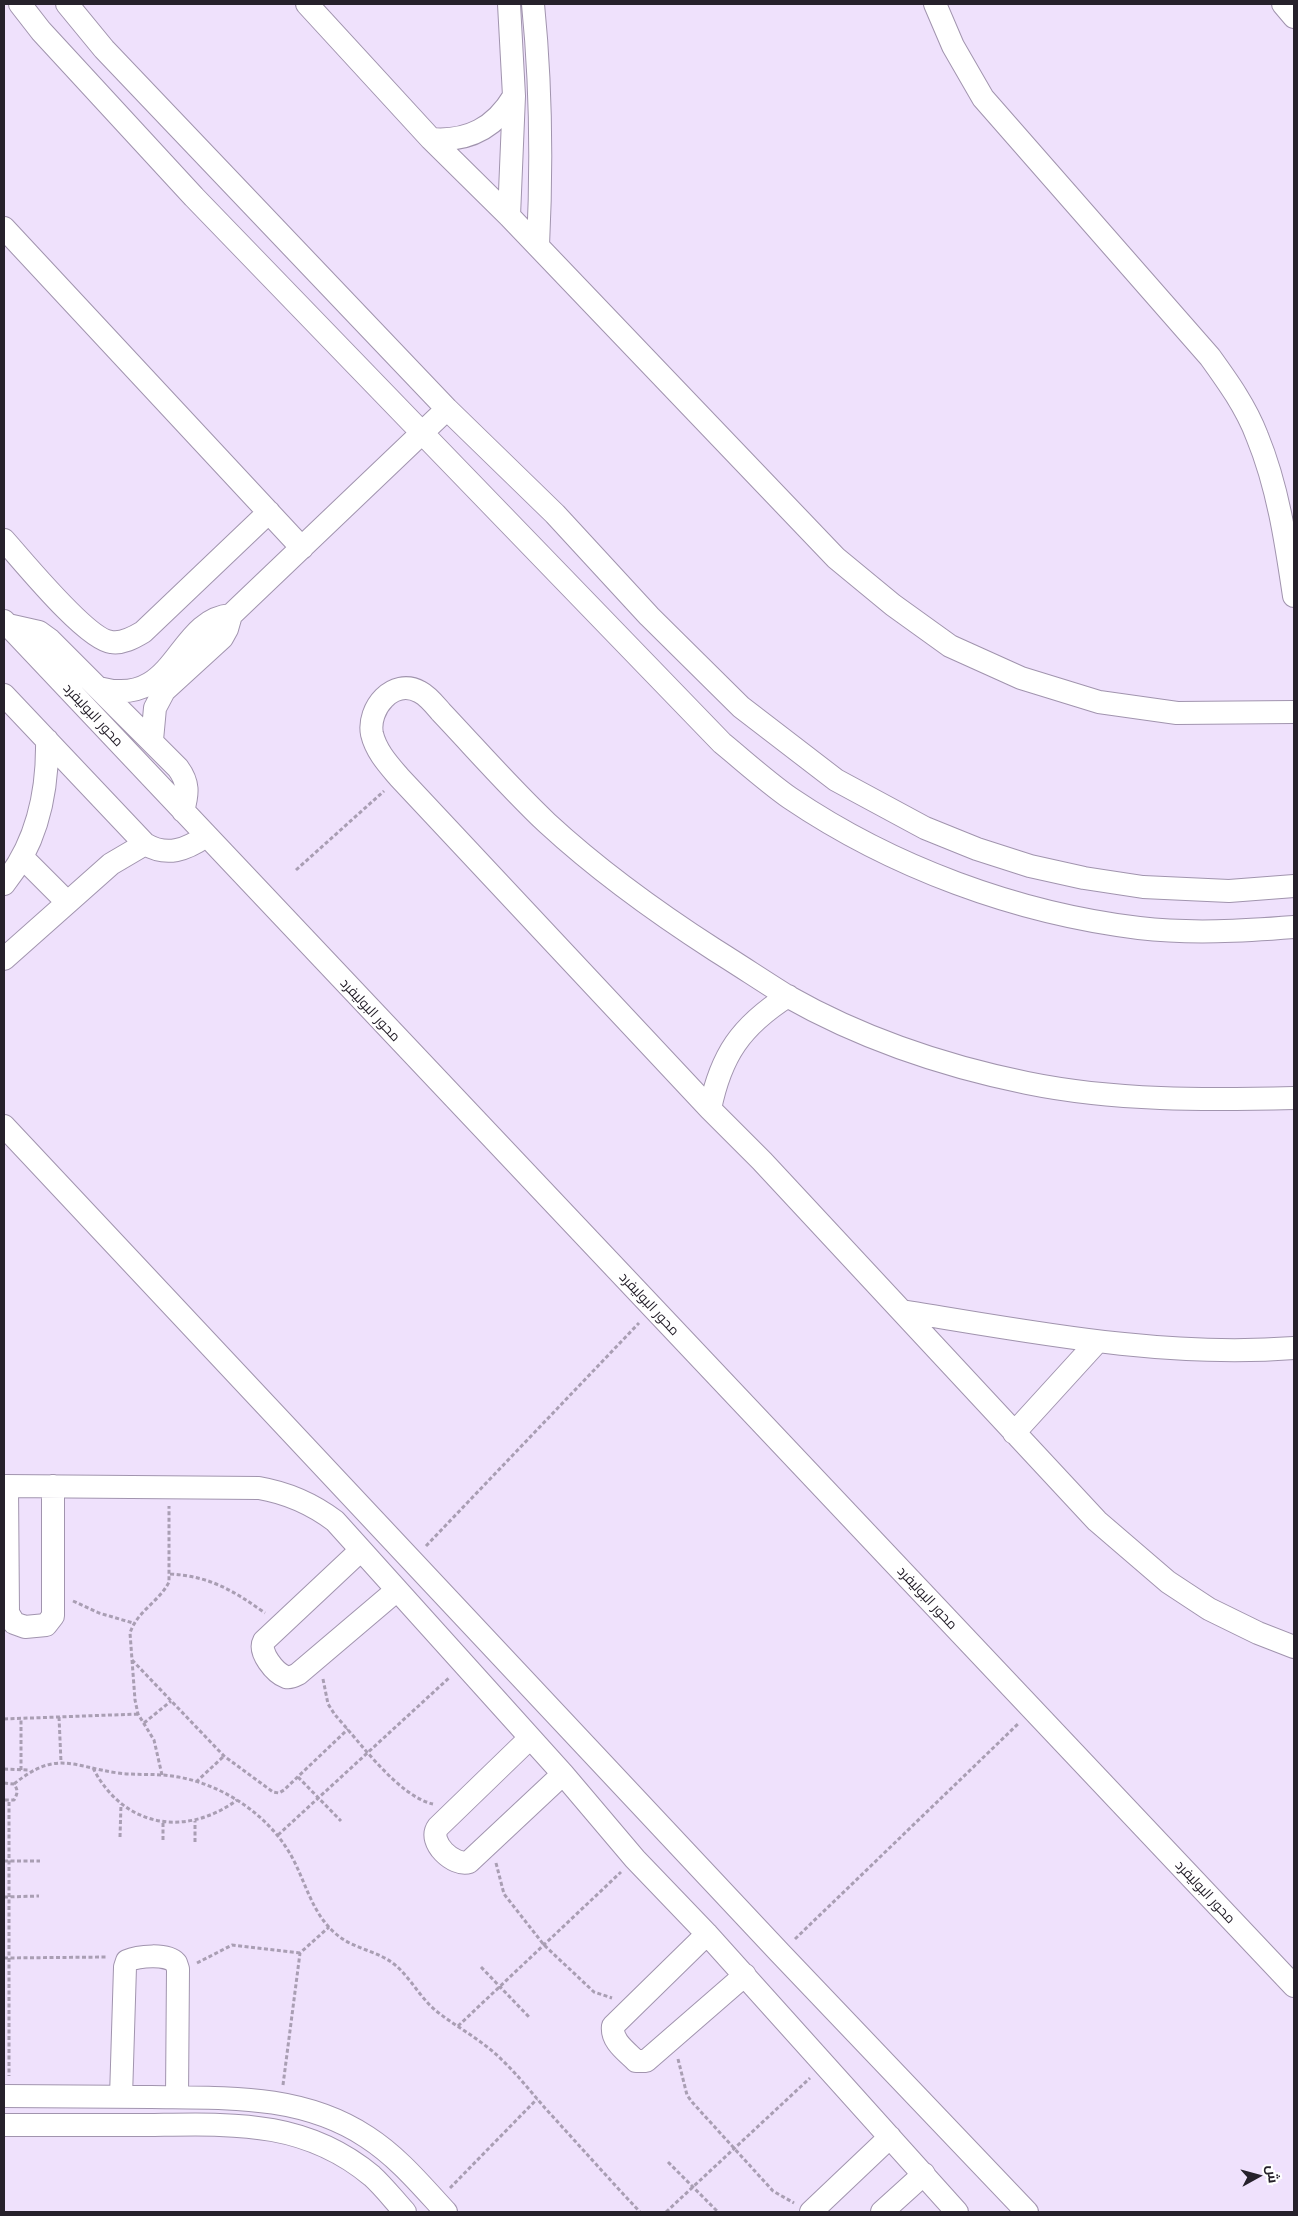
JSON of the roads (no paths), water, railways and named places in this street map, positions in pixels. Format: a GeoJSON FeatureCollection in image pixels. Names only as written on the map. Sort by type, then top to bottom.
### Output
{"type":"FeatureCollection","features":[{"type":"Feature","properties":{"kind":"street"},"geometry":{"type":"LineString","coordinates":[[20,4],[41,31],[194,197],[722,743],[790,797],[857,838],[910,863],[963,885],[1076,918],[1140,928],[1197,931],[1294,927]]}},
{"type":"Feature","properties":{"kind":"street"},"geometry":{"type":"LineString","coordinates":[[67,4],[104,48],[447,409],[555,514],[649,616],[741,707],[836,780],[875,803],[925,828],[976,849],[1030,866],[1084,878],[1143,887],[1201,891],[1294,886]]}},
{"type":"Feature","properties":{"kind":"street"},"geometry":{"type":"LineString","coordinates":[[307,4],[432,139],[538,246],[836,558],[893,605],[950,646],[1021,678],[1099,702],[1177,712],[1294,712]]}},
{"type":"Feature","properties":{"kind":"street"},"geometry":{"type":"LineString","coordinates":[[509,4],[514,96],[509,216]]}},
{"type":"Feature","properties":{"kind":"street"},"geometry":{"type":"LineString","coordinates":[[533,4],[539,104],[538,246]]}},
{"type":"Feature","properties":{"kind":"street"},"geometry":{"type":"LineString","coordinates":[[935,4],[953,46],[983,98],[1210,357],[1236,394],[1257,435],[1271,474],[1280,509],[1294,596]]}},
{"type":"Feature","properties":{"kind":"street"},"geometry":{"type":"LineString","coordinates":[[1283,4],[1294,17]]}},
{"type":"Feature","properties":{"kind":"street"},"geometry":{"type":"LineString","coordinates":[[432,139],[460,139],[480,131],[497,119],[514,96]]}},
{"type":"Feature","properties":{"kind":"street"},"geometry":{"type":"LineString","coordinates":[[4,228],[302,548]]}},
{"type":"Feature","properties":{"kind":"street"},"geometry":{"type":"LineString","coordinates":[[100,688],[122,691],[147,686],[195,649],[222,638],[231,615],[447,409]]}},
{"type":"Feature","properties":{"kind":"street"},"geometry":{"type":"LineString","coordinates":[[4,540],[91,632],[111,643],[121,642],[143,632],[269,512]]}},
{"type":"Feature","properties":{"kind":"street"},"geometry":{"type":"LineString","coordinates":[[6,623],[39,632],[50,640],[152,740],[178,768],[186,780],[188,795],[183,810]]}},
{"type":"Feature","properties":{"kind":"street","name":"محور البوليفرد"},"geometry":{"type":"LineString","coordinates":[[6,623],[1294,1986]]}},
{"type":"Feature","properties":{"kind":"street"},"geometry":{"type":"LineString","coordinates":[[152,740],[153,716],[159,699],[195,649]]}},
{"type":"Feature","properties":{"kind":"street"},"geometry":{"type":"LineString","coordinates":[[1294,1098],[1132,1096],[1030,1084],[979,1072],[914,1052],[834,1020],[788,996],[651,908],[606,874],[548,823],[491,767],[433,703],[419,691],[407,689],[394,692],[382,699],[376,707],[371,720],[375,743],[383,758],[399,777],[710,1109],[762,1161],[1097,1521],[1168,1582],[1209,1609],[1258,1633],[1294,1647]]}},
{"type":"Feature","properties":{"kind":"street"},"geometry":{"type":"LineString","coordinates":[[4,696],[145,844],[157,851],[167,851],[187,847],[206,836]]}},
{"type":"Feature","properties":{"kind":"street"},"geometry":{"type":"LineString","coordinates":[[4,884],[22,857],[38,821],[47,774],[47,740]]}},
{"type":"Feature","properties":{"kind":"street"},"geometry":{"type":"LineString","coordinates":[[4,959],[111,864],[145,844]]}},
{"type":"Feature","properties":{"kind":"street"},"geometry":{"type":"LineString","coordinates":[[22,857],[66,902]]}},
{"type":"Feature","properties":{"kind":"street"},"geometry":{"type":"LineString","coordinates":[[710,1109],[716,1081],[733,1047],[744,1031],[764,1012],[788,996]]}},
{"type":"Feature","properties":{"kind":"street"},"geometry":{"type":"LineString","coordinates":[[4,1126],[780,1953],[1005,2201],[1027,2212]]}},
{"type":"Feature","properties":{"kind":"street"},"geometry":{"type":"LineString","coordinates":[[902,1311],[1097,1342],[1223,1351],[1294,1348]]}},
{"type":"Feature","properties":{"kind":"street"},"geometry":{"type":"LineString","coordinates":[[1014,1433],[1097,1342]]}},
{"type":"Feature","properties":{"kind":"street"},"geometry":{"type":"LineString","coordinates":[[53,1486],[53,1616],[46,1625],[25,1627],[14,1623],[10,1619],[5,1486],[53,1486],[169,1486],[259,1488],[292,1496],[335,1521],[563,1774],[635,1859],[745,1975],[957,2212]]}},
{"type":"Feature","properties":{"kind":"street"},"geometry":{"type":"LineString","coordinates":[[361,1550],[264,1641],[262,1651],[283,1676],[291,1677],[298,1674],[397,1590]]}},
{"type":"Feature","properties":{"kind":"street"},"geometry":{"type":"LineString","coordinates":[[530,1738],[438,1827],[434,1837],[454,1861],[459,1863],[469,1862],[563,1774]]}},
{"type":"Feature","properties":{"kind":"street"},"geometry":{"type":"LineString","coordinates":[[707,1934],[613,2026],[612,2031],[617,2042],[636,2061],[643,2062],[673,2039],[745,1975]]}},
{"type":"Feature","properties":{"kind":"street"},"geometry":{"type":"LineString","coordinates":[[121,2097],[125,1967],[127,1961],[134,1958],[167,1957],[176,1963],[178,1976],[177,2097]]}},
{"type":"Feature","properties":{"kind":"street"},"geometry":{"type":"LineString","coordinates":[[6,2096],[251,2098],[280,2102],[325,2115],[366,2136],[401,2163],[442,2207]]}},
{"type":"Feature","properties":{"kind":"street"},"geometry":{"type":"LineString","coordinates":[[4,2125],[235,2124],[277,2130],[318,2144],[355,2164],[372,2177],[405,2212]]}},
{"type":"Feature","properties":{"kind":"street"},"geometry":{"type":"LineString","coordinates":[[816,2207],[890,2136]]}},
{"type":"Feature","properties":{"kind":"street"},"geometry":{"type":"LineString","coordinates":[[882,2212],[924,2174]]}}]}
